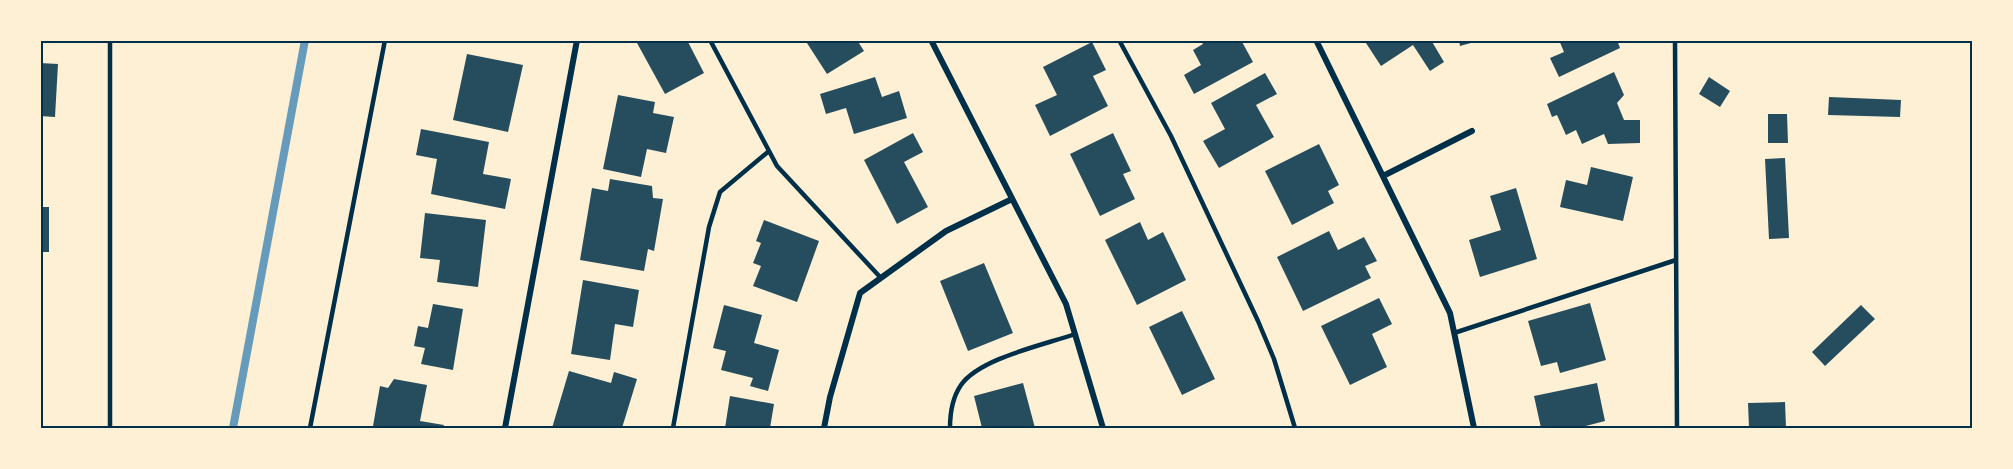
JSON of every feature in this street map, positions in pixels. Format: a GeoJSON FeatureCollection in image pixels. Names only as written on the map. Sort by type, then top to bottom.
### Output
{"type":"FeatureCollection","features":[{"type":"Feature","properties":{"kind":"street"},"geometry":{"type":"LineString","coordinates":[[506,429],[576,40]]}},
{"type":"Feature","properties":{"kind":"street"},"geometry":{"type":"LineString","coordinates":[[931,40],[1066,304],[1103,429]]}},
{"type":"Feature","properties":{"kind":"street"},"geometry":{"type":"LineString","coordinates":[[1316,40],[1450,313],[1474,429]]}},
{"type":"Feature","properties":{"kind":"street"},"geometry":{"type":"LineString","coordinates":[[1383,176],[1472,130]]}},
{"type":"Feature","properties":{"kind":"street"},"geometry":{"type":"LineString","coordinates":[[824,429],[830,397],[860,293],[945,231],[1012,199]]}},
{"type":"Feature","properties":{"kind":"lane"},"geometry":{"type":"LineString","coordinates":[[110,40],[110,429]]}},
{"type":"Feature","properties":{"kind":"lane"},"geometry":{"type":"LineString","coordinates":[[310,429],[385,40]]}},
{"type":"Feature","properties":{"kind":"lane"},"geometry":{"type":"LineString","coordinates":[[710,40],[777,166],[881,278]]}},
{"type":"Feature","properties":{"kind":"lane"},"geometry":{"type":"LineString","coordinates":[[1119,40],[1171,136],[1258,321],[1274,359],[1294,429]]}},
{"type":"Feature","properties":{"kind":"lane"},"geometry":{"type":"LineString","coordinates":[[1676,40],[1677,429]]}},
{"type":"Feature","properties":{"kind":"lane"},"geometry":{"type":"LineString","coordinates":[[673,429],[709,227],[720,192],[769,151]]}},
{"type":"Feature","properties":{"kind":"lane"},"geometry":{"type":"LineString","coordinates":[[1454,333],[1676,260]]}},
{"type":"Feature","properties":{"kind":"lane"},"geometry":{"type":"LineString","coordinates":[[950,429],[950,408],[962,384],[987,365],[1075,334]]}},
{"type":"Feature","properties":{"kind":"building"},"geometry":{"type":"Polygon","coordinates":[[[642,40],[687,40],[704,73],[665,94],[637,43],[642,40]]]}},
{"type":"Feature","properties":{"kind":"building"},"geometry":{"type":"Polygon","coordinates":[[[805,40],[857,40],[864,51],[827,74],[805,40]]]}},
{"type":"Feature","properties":{"kind":"building"},"geometry":{"type":"Polygon","coordinates":[[[1201,40],[1241,40],[1253,62],[1194,94],[1184,75],[1201,65],[1193,50],[1203,44],[1201,40]]]}},
{"type":"Feature","properties":{"kind":"building"},"geometry":{"type":"Polygon","coordinates":[[[1364,40],[1431,40],[1444,62],[1430,71],[1413,45],[1381,66],[1364,40]]]}},
{"type":"Feature","properties":{"kind":"building"},"geometry":{"type":"Polygon","coordinates":[[[1459,40],[1478,40],[1478,41],[1460,46],[1459,40]]]}},
{"type":"Feature","properties":{"kind":"building"},"geometry":{"type":"Polygon","coordinates":[[[1559,40],[1617,40],[1620,48],[1559,77],[1550,58],[1564,52],[1559,40]]]}},
{"type":"Feature","properties":{"kind":"building"},"geometry":{"type":"Polygon","coordinates":[[[1092,42],[1106,70],[1093,76],[1108,106],[1050,136],[1035,105],[1057,95],[1043,67],[1092,42]]]}},
{"type":"Feature","properties":{"kind":"building"},"geometry":{"type":"Polygon","coordinates":[[[467,54],[523,65],[508,132],[453,120],[467,54]]]}},
{"type":"Feature","properties":{"kind":"building"},"geometry":{"type":"Polygon","coordinates":[[[40,63],[58,64],[55,117],[40,116],[40,63]]]}},
{"type":"Feature","properties":{"kind":"building"},"geometry":{"type":"Polygon","coordinates":[[[1614,72],[1624,95],[1617,103],[1624,120],[1640,120],[1640,143],[1608,144],[1604,134],[1582,144],[1576,130],[1566,135],[1557,115],[1552,117],[1547,104],[1614,72]]]}},
{"type":"Feature","properties":{"kind":"building"},"geometry":{"type":"Polygon","coordinates":[[[1265,73],[1277,94],[1256,105],[1274,137],[1219,168],[1203,141],[1225,129],[1211,103],[1265,73]]]}},
{"type":"Feature","properties":{"kind":"building"},"geometry":{"type":"Polygon","coordinates":[[[875,77],[882,97],[899,91],[907,118],[854,134],[846,108],[826,114],[820,94],[875,77]]]}},
{"type":"Feature","properties":{"kind":"building"},"geometry":{"type":"Polygon","coordinates":[[[1709,77],[1730,91],[1720,107],[1699,94],[1709,77]]]}},
{"type":"Feature","properties":{"kind":"building"},"geometry":{"type":"Polygon","coordinates":[[[618,95],[655,102],[653,113],[674,117],[666,153],[647,149],[641,177],[603,169],[618,95]]]}},
{"type":"Feature","properties":{"kind":"building"},"geometry":{"type":"Polygon","coordinates":[[[1829,97],[1901,100],[1900,117],[1828,115],[1829,97]]]}},
{"type":"Feature","properties":{"kind":"building"},"geometry":{"type":"Polygon","coordinates":[[[1768,114],[1787,114],[1788,143],[1768,143],[1768,114]]]}},
{"type":"Feature","properties":{"kind":"building"},"geometry":{"type":"Polygon","coordinates":[[[421,129],[489,142],[483,174],[511,179],[505,209],[431,194],[437,159],[416,155],[421,129]]]}},
{"type":"Feature","properties":{"kind":"building"},"geometry":{"type":"Polygon","coordinates":[[[913,133],[923,152],[904,162],[928,207],[897,224],[864,160],[913,133]]]}},
{"type":"Feature","properties":{"kind":"building"},"geometry":{"type":"Polygon","coordinates":[[[1113,133],[1131,171],[1123,174],[1135,199],[1100,216],[1070,154],[1113,133]]]}},
{"type":"Feature","properties":{"kind":"building"},"geometry":{"type":"Polygon","coordinates":[[[1319,144],[1339,185],[1328,191],[1334,203],[1292,225],[1265,171],[1319,144]]]}},
{"type":"Feature","properties":{"kind":"building"},"geometry":{"type":"Polygon","coordinates":[[[1785,158],[1789,238],[1769,239],[1765,159],[1785,158]]]}},
{"type":"Feature","properties":{"kind":"building"},"geometry":{"type":"Polygon","coordinates":[[[1591,167],[1633,177],[1623,221],[1560,207],[1566,180],[1587,185],[1591,167]]]}},
{"type":"Feature","properties":{"kind":"building"},"geometry":{"type":"Polygon","coordinates":[[[610,179],[652,186],[653,198],[663,199],[654,251],[648,249],[644,271],[580,260],[592,188],[608,191],[610,179]]]}},
{"type":"Feature","properties":{"kind":"building"},"geometry":{"type":"Polygon","coordinates":[[[1516,188],[1537,259],[1480,277],[1469,240],[1501,230],[1490,196],[1516,188]]]}},
{"type":"Feature","properties":{"kind":"building"},"geometry":{"type":"Polygon","coordinates":[[[40,207],[49,207],[49,252],[40,252],[40,207]]]}},
{"type":"Feature","properties":{"kind":"building"},"geometry":{"type":"Polygon","coordinates":[[[425,213],[486,220],[478,287],[437,282],[440,260],[420,258],[425,213]]]}},
{"type":"Feature","properties":{"kind":"building"},"geometry":{"type":"Polygon","coordinates":[[[764,220],[819,241],[797,302],[753,286],[761,266],[753,263],[761,243],[756,241],[764,220]]]}},
{"type":"Feature","properties":{"kind":"building"},"geometry":{"type":"Polygon","coordinates":[[[1140,222],[1148,240],[1163,232],[1186,280],[1137,305],[1105,240],[1140,222]]]}},
{"type":"Feature","properties":{"kind":"building"},"geometry":{"type":"Polygon","coordinates":[[[1329,231],[1338,250],[1364,237],[1377,261],[1365,266],[1371,278],[1303,311],[1277,257],[1329,231]]]}},
{"type":"Feature","properties":{"kind":"building"},"geometry":{"type":"Polygon","coordinates":[[[984,263],[1013,333],[968,351],[940,281],[984,263]]]}},
{"type":"Feature","properties":{"kind":"building"},"geometry":{"type":"Polygon","coordinates":[[[583,280],[639,290],[633,327],[615,324],[610,360],[571,354],[583,280]]]}},
{"type":"Feature","properties":{"kind":"building"},"geometry":{"type":"Polygon","coordinates":[[[1379,298],[1392,324],[1372,334],[1387,367],[1350,385],[1321,326],[1379,298]]]}},
{"type":"Feature","properties":{"kind":"building"},"geometry":{"type":"Polygon","coordinates":[[[1590,303],[1606,360],[1560,373],[1557,362],[1541,366],[1528,321],[1590,303]]]}},
{"type":"Feature","properties":{"kind":"building"},"geometry":{"type":"Polygon","coordinates":[[[433,304],[463,309],[453,370],[421,364],[425,348],[414,346],[418,326],[428,328],[433,304]]]}},
{"type":"Feature","properties":{"kind":"building"},"geometry":{"type":"Polygon","coordinates":[[[724,305],[762,315],[754,343],[779,350],[768,391],[750,386],[753,378],[721,370],[726,351],[713,348],[724,305]]]}},
{"type":"Feature","properties":{"kind":"building"},"geometry":{"type":"Polygon","coordinates":[[[1861,305],[1875,319],[1825,366],[1812,352],[1861,305]]]}},
{"type":"Feature","properties":{"kind":"building"},"geometry":{"type":"Polygon","coordinates":[[[1182,311],[1215,379],[1182,395],[1149,327],[1182,311]]]}},
{"type":"Feature","properties":{"kind":"building"},"geometry":{"type":"Polygon","coordinates":[[[569,371],[611,383],[614,372],[637,379],[622,428],[612,426],[612,428],[552,428],[569,371]]]}},
{"type":"Feature","properties":{"kind":"building"},"geometry":{"type":"Polygon","coordinates":[[[394,379],[427,385],[420,421],[444,425],[443,428],[373,426],[380,386],[388,388],[394,379]]]}},
{"type":"Feature","properties":{"kind":"building"},"geometry":{"type":"Polygon","coordinates":[[[1023,383],[1035,428],[982,428],[974,396],[1023,383]]]}},
{"type":"Feature","properties":{"kind":"building"},"geometry":{"type":"Polygon","coordinates":[[[1597,383],[1605,421],[1578,428],[1541,428],[1534,396],[1597,383]]]}},
{"type":"Feature","properties":{"kind":"building"},"geometry":{"type":"Polygon","coordinates":[[[730,396],[774,404],[770,428],[725,428],[730,396]]]}},
{"type":"Feature","properties":{"kind":"building"},"geometry":{"type":"Polygon","coordinates":[[[1785,402],[1786,428],[1749,428],[1748,403],[1785,402]]]}},
{"type":"Feature","properties":{"kind":"waterway"},"geometry":{"type":"LineString","coordinates":[[233,428],[305,40]]}}]}
